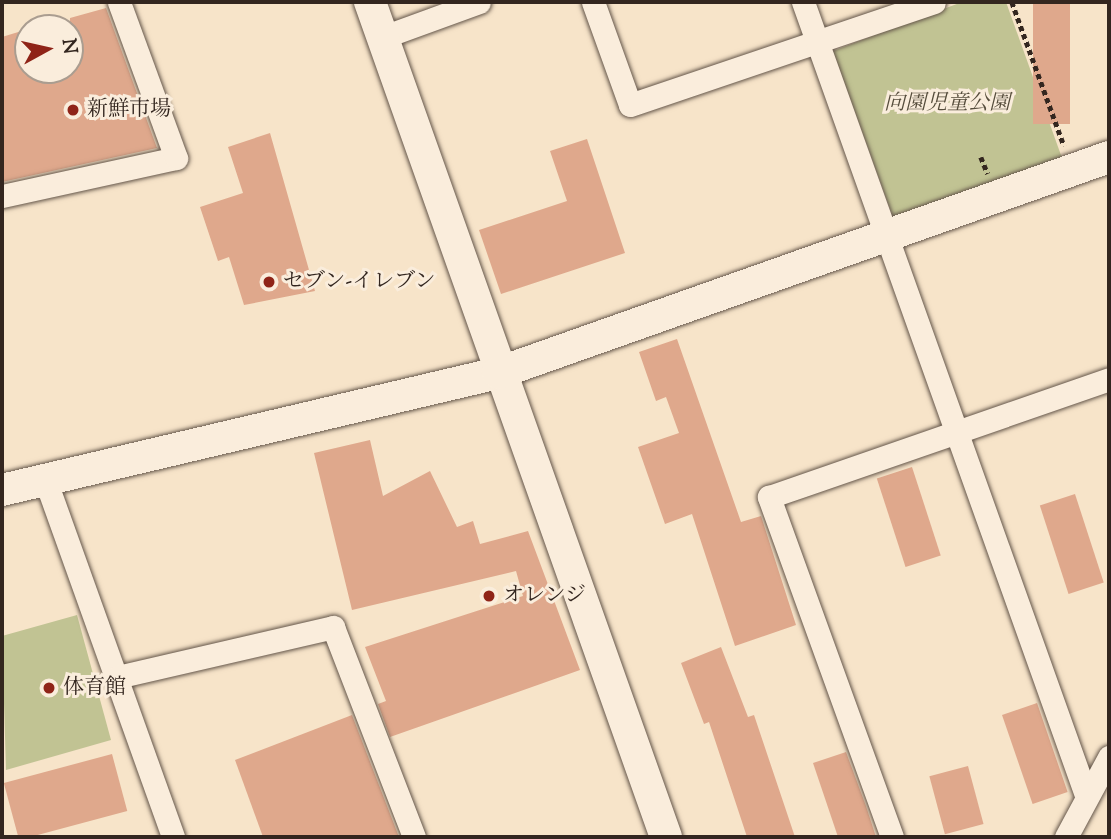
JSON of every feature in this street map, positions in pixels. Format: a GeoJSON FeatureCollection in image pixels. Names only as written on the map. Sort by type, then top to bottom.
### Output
{"type":"FeatureCollection","features":[{"type":"Feature","properties":{"kind":"street"},"geometry":{"type":"LineString","coordinates":[[2,196],[176,158],[119,2]]}},
{"type":"Feature","properties":{"kind":"street"},"geometry":{"type":"LineString","coordinates":[[370,2],[498,373],[666,837]]}},
{"type":"Feature","properties":{"kind":"street"},"geometry":{"type":"LineString","coordinates":[[383,37],[479,2]]}},
{"type":"Feature","properties":{"kind":"street"},"geometry":{"type":"LineString","coordinates":[[593,2],[630,105],[818,44],[934,2]]}},
{"type":"Feature","properties":{"kind":"street"},"geometry":{"type":"LineString","coordinates":[[803,2],[1086,796]]}},
{"type":"Feature","properties":{"kind":"street"},"geometry":{"type":"LineString","coordinates":[[2,490],[498,373],[1109,157]]}},
{"type":"Feature","properties":{"kind":"street"},"geometry":{"type":"LineString","coordinates":[[892,837],[769,497],[1109,379]]}},
{"type":"Feature","properties":{"kind":"street"},"geometry":{"type":"LineString","coordinates":[[45,479],[173,837]]}},
{"type":"Feature","properties":{"kind":"street"},"geometry":{"type":"LineString","coordinates":[[117,677],[333,627],[414,837]]}},
{"type":"Feature","properties":{"kind":"street"},"geometry":{"type":"LineString","coordinates":[[1066,837],[1109,757]]}},
{"type":"Feature","properties":{"kind":"path"},"geometry":{"type":"LineString","coordinates":[[1012,2],[1073,170]]}},
{"type":"Feature","properties":{"kind":"green space","name":"向園児童公園"},"geometry":{"type":"Polygon","coordinates":[[[962,2],[1006,2],[1062,158],[894,220],[833,51],[962,2]]]}},
{"type":"Feature","properties":{"kind":"green space","name":"体育館"},"geometry":{"type":"Polygon","coordinates":[[[77,615],[111,740],[6,770],[2,636],[77,615]]]}},
{"type":"Feature","properties":{"kind":"building"},"geometry":{"type":"Polygon","coordinates":[[[1033,2],[1070,2],[1070,124],[1033,124],[1033,2]]]}},
{"type":"Feature","properties":{"kind":"building","name":"新鮮市場"},"geometry":{"type":"Polygon","coordinates":[[[106,8],[157,148],[2,182],[2,37],[14,33],[14,84],[84,84],[84,14],[106,8]]]}},
{"type":"Feature","properties":{"kind":"building"},"geometry":{"type":"Polygon","coordinates":[[[270,133],[315,291],[244,305],[229,257],[218,261],[200,207],[243,193],[228,147],[270,133]]]}},
{"type":"Feature","properties":{"kind":"building"},"geometry":{"type":"Polygon","coordinates":[[[587,139],[625,253],[501,294],[479,230],[567,201],[550,151],[587,139]]]}},
{"type":"Feature","properties":{"kind":"building"},"geometry":{"type":"Polygon","coordinates":[[[677,339],[741,522],[761,516],[796,625],[735,646],[692,514],[665,524],[638,447],[679,433],[666,397],[656,401],[639,352],[677,339]]]}},
{"type":"Feature","properties":{"kind":"building","name":"オレンジ"},"geometry":{"type":"Polygon","coordinates":[[[370,440],[383,496],[430,471],[457,527],[473,521],[480,544],[528,531],[580,670],[390,737],[378,704],[386,701],[365,647],[523,596],[516,571],[352,610],[314,453],[370,440]]]}},
{"type":"Feature","properties":{"kind":"building"},"geometry":{"type":"Polygon","coordinates":[[[912,467],[941,555],[906,567],[877,478],[912,467]]]}},
{"type":"Feature","properties":{"kind":"building"},"geometry":{"type":"Polygon","coordinates":[[[1075,494],[1104,582],[1069,594],[1040,505],[1075,494]]]}},
{"type":"Feature","properties":{"kind":"building"},"geometry":{"type":"Polygon","coordinates":[[[721,647],[748,717],[754,715],[795,837],[747,837],[709,722],[704,724],[681,663],[721,647]]]}},
{"type":"Feature","properties":{"kind":"building"},"geometry":{"type":"Polygon","coordinates":[[[1037,703],[1068,792],[1033,804],[1002,715],[1037,703]]]}},
{"type":"Feature","properties":{"kind":"building"},"geometry":{"type":"Polygon","coordinates":[[[352,715],[399,837],[263,837],[235,760],[352,715]]]}},
{"type":"Feature","properties":{"kind":"building"},"geometry":{"type":"Polygon","coordinates":[[[846,752],[876,837],[838,837],[813,763],[846,752]]]}},
{"type":"Feature","properties":{"kind":"building"},"geometry":{"type":"Polygon","coordinates":[[[112,754],[127,811],[30,837],[18,837],[4,783],[112,754]]]}},
{"type":"Feature","properties":{"kind":"building"},"geometry":{"type":"Polygon","coordinates":[[[968,766],[984,824],[945,834],[929,776],[968,766]]]}},
{"type":"Feature","properties":{"kind":"place","name":"新鮮市場"},"geometry":{"type":"Point","coordinates":[73,110]}},
{"type":"Feature","properties":{"kind":"place","name":"セブン-イレブン"},"geometry":{"type":"Point","coordinates":[269,282]}},
{"type":"Feature","properties":{"kind":"place","name":"オレンジ"},"geometry":{"type":"Point","coordinates":[489,596]}},
{"type":"Feature","properties":{"kind":"place","name":"体育館"},"geometry":{"type":"Point","coordinates":[49,688]}}]}
